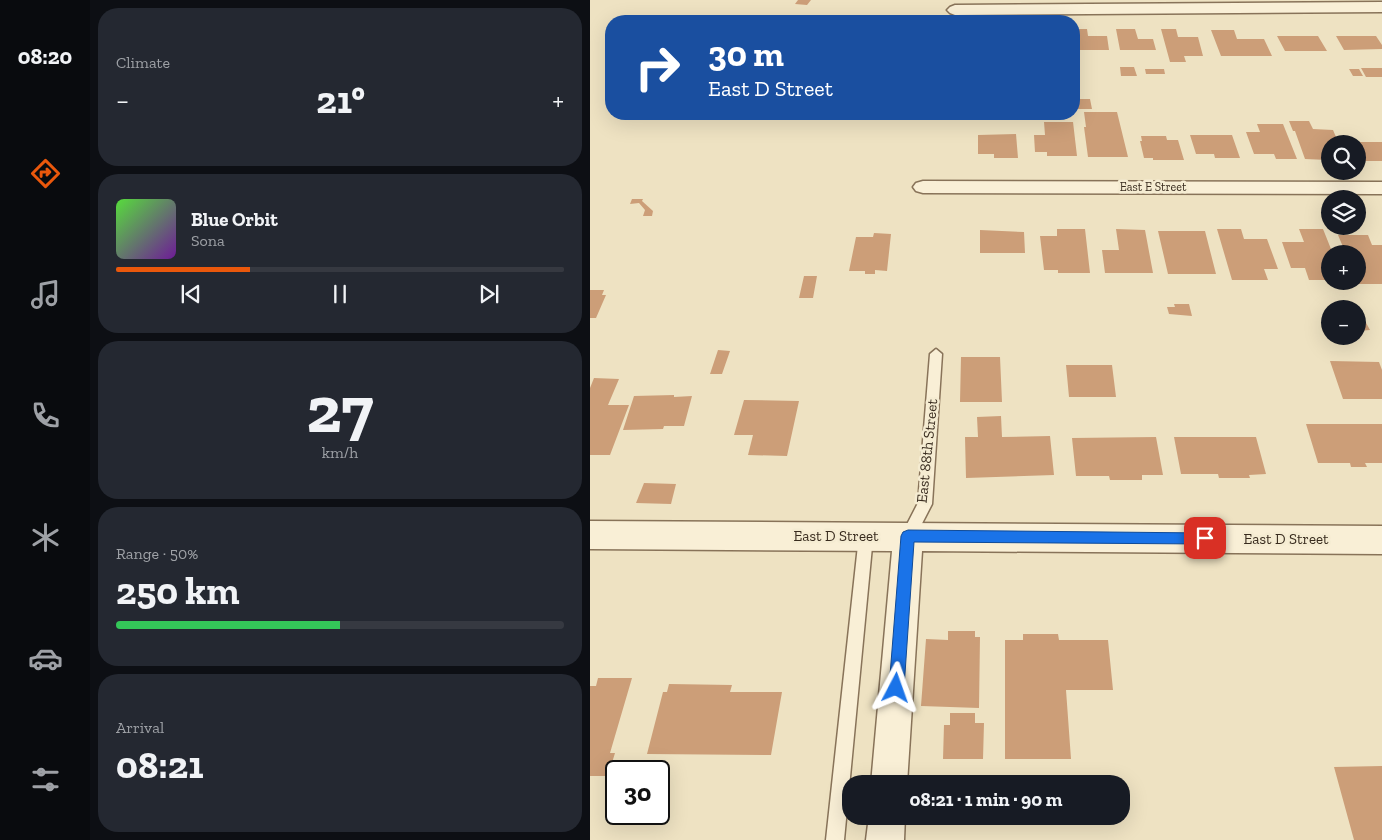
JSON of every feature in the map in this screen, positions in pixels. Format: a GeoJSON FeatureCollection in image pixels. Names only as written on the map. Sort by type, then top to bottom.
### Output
{"type":"FeatureCollection","features":[{"type":"Feature","properties":{"kind":"street"},"geometry":{"type":"LineString","coordinates":[[1377,0],[1382,7]]}},
{"type":"Feature","properties":{"kind":"street"},"geometry":{"type":"LineString","coordinates":[[955,10],[1382,7]]}},
{"type":"Feature","properties":{"kind":"street","name":"East E Street"},"geometry":{"type":"LineString","coordinates":[[923,187],[1382,188]]}},
{"type":"Feature","properties":{"kind":"street","name":"East D Street"},"geometry":{"type":"LineString","coordinates":[[590,534],[1382,540]]}},
{"type":"Feature","properties":{"kind":"street","name":"East 88th Street"},"geometry":{"type":"LineString","coordinates":[[890,775],[908,536]]}},
{"type":"Feature","properties":{"kind":"street"},"geometry":{"type":"LineString","coordinates":[[885,840],[886,825]]}},
{"type":"Feature","properties":{"kind":"lane","name":"East 88th Street"},"geometry":{"type":"LineString","coordinates":[[908,536],[924,504],[936,354]]}},
{"type":"Feature","properties":{"kind":"lane"},"geometry":{"type":"LineString","coordinates":[[835,840],[866,536]]}},
{"type":"Feature","properties":{"kind":"building"},"geometry":{"type":"Polygon","coordinates":[[[798,0],[811,0],[807,5],[795,4],[798,0]]]}},
{"type":"Feature","properties":{"kind":"building"},"geometry":{"type":"Polygon","coordinates":[[[1080,29],[1087,29],[1088,36],[1107,36],[1109,50],[1080,50],[1080,29]]]}},
{"type":"Feature","properties":{"kind":"building"},"geometry":{"type":"Polygon","coordinates":[[[1116,29],[1135,29],[1138,39],[1153,39],[1156,50],[1120,50],[1116,29]]]}},
{"type":"Feature","properties":{"kind":"building"},"geometry":{"type":"Polygon","coordinates":[[[1161,29],[1176,29],[1178,37],[1198,37],[1203,56],[1184,56],[1186,62],[1170,62],[1161,29]]]}},
{"type":"Feature","properties":{"kind":"building"},"geometry":{"type":"Polygon","coordinates":[[[1211,30],[1234,30],[1237,39],[1264,39],[1272,56],[1221,56],[1211,30]]]}},
{"type":"Feature","properties":{"kind":"building"},"geometry":{"type":"Polygon","coordinates":[[[1277,36],[1318,36],[1327,51],[1285,51],[1277,36]]]}},
{"type":"Feature","properties":{"kind":"building"},"geometry":{"type":"Polygon","coordinates":[[[1336,36],[1376,36],[1382,45],[1382,49],[1344,50],[1336,36]]]}},
{"type":"Feature","properties":{"kind":"building"},"geometry":{"type":"Polygon","coordinates":[[[1120,67],[1134,67],[1137,76],[1121,76],[1120,67]]]}},
{"type":"Feature","properties":{"kind":"building"},"geometry":{"type":"Polygon","coordinates":[[[1361,68],[1382,68],[1382,77],[1366,77],[1361,68]]]}},
{"type":"Feature","properties":{"kind":"building"},"geometry":{"type":"Polygon","coordinates":[[[1145,69],[1164,69],[1165,74],[1146,74],[1145,69]]]}},
{"type":"Feature","properties":{"kind":"building"},"geometry":{"type":"Polygon","coordinates":[[[1349,69],[1359,69],[1363,76],[1353,76],[1349,69]]]}},
{"type":"Feature","properties":{"kind":"building"},"geometry":{"type":"Polygon","coordinates":[[[1080,99],[1090,99],[1092,109],[1080,109],[1080,99]]]}},
{"type":"Feature","properties":{"kind":"building"},"geometry":{"type":"Polygon","coordinates":[[[1084,112],[1117,112],[1128,157],[1088,157],[1084,112]]]}},
{"type":"Feature","properties":{"kind":"building"},"geometry":{"type":"Polygon","coordinates":[[[1289,121],[1309,121],[1313,129],[1333,130],[1335,135],[1321,135],[1321,160],[1305,159],[1295,131],[1293,131],[1289,121]]]}},
{"type":"Feature","properties":{"kind":"building"},"geometry":{"type":"Polygon","coordinates":[[[1044,122],[1073,122],[1077,156],[1047,156],[1047,152],[1035,152],[1034,135],[1045,135],[1044,122]]]}},
{"type":"Feature","properties":{"kind":"building"},"geometry":{"type":"Polygon","coordinates":[[[1257,124],[1283,124],[1297,159],[1276,159],[1274,154],[1254,154],[1246,132],[1260,132],[1257,124]]]}},
{"type":"Feature","properties":{"kind":"building"},"geometry":{"type":"Polygon","coordinates":[[[1016,134],[1018,158],[994,158],[994,154],[978,154],[978,135],[1016,134]]]}},
{"type":"Feature","properties":{"kind":"building"},"geometry":{"type":"Polygon","coordinates":[[[1190,135],[1232,135],[1240,158],[1215,158],[1214,154],[1196,154],[1190,135]]]}},
{"type":"Feature","properties":{"kind":"building"},"geometry":{"type":"Polygon","coordinates":[[[1141,136],[1166,136],[1167,140],[1178,140],[1184,160],[1153,160],[1153,158],[1144,158],[1140,141],[1142,141],[1141,136]]]}},
{"type":"Feature","properties":{"kind":"building"},"geometry":{"type":"Polygon","coordinates":[[[1366,142],[1382,142],[1382,161],[1366,161],[1366,142]]]}},
{"type":"Feature","properties":{"kind":"building"},"geometry":{"type":"Polygon","coordinates":[[[632,199],[643,199],[642,201],[653,211],[652,216],[643,216],[645,210],[639,203],[630,204],[632,199]]]}},
{"type":"Feature","properties":{"kind":"building"},"geometry":{"type":"Polygon","coordinates":[[[1057,229],[1085,229],[1090,273],[1058,273],[1058,270],[1044,270],[1040,236],[1057,236],[1057,229]]]}},
{"type":"Feature","properties":{"kind":"building"},"geometry":{"type":"Polygon","coordinates":[[[1116,229],[1145,230],[1153,273],[1105,273],[1102,250],[1119,250],[1116,229]]]}},
{"type":"Feature","properties":{"kind":"building"},"geometry":{"type":"Polygon","coordinates":[[[1217,229],[1241,229],[1244,239],[1267,239],[1278,269],[1264,269],[1268,280],[1232,280],[1217,229]]]}},
{"type":"Feature","properties":{"kind":"building"},"geometry":{"type":"Polygon","coordinates":[[[1299,229],[1321,229],[1321,235],[1325,235],[1329,245],[1321,245],[1321,280],[1309,280],[1305,268],[1291,268],[1282,242],[1304,242],[1299,229]]]}},
{"type":"Feature","properties":{"kind":"building"},"geometry":{"type":"Polygon","coordinates":[[[980,230],[1024,232],[1025,253],[980,253],[980,230]]]}},
{"type":"Feature","properties":{"kind":"building"},"geometry":{"type":"Polygon","coordinates":[[[1158,231],[1205,231],[1216,274],[1168,274],[1158,231]]]}},
{"type":"Feature","properties":{"kind":"building"},"geometry":{"type":"Polygon","coordinates":[[[874,233],[891,234],[887,271],[875,270],[875,274],[865,274],[865,271],[849,271],[856,237],[873,237],[874,233]]]}},
{"type":"Feature","properties":{"kind":"building"},"geometry":{"type":"Polygon","coordinates":[[[1338,235],[1368,235],[1372,245],[1382,245],[1382,284],[1366,284],[1366,245],[1342,245],[1338,235]]]}},
{"type":"Feature","properties":{"kind":"building"},"geometry":{"type":"Polygon","coordinates":[[[804,276],[817,276],[813,298],[799,298],[804,276]]]}},
{"type":"Feature","properties":{"kind":"building"},"geometry":{"type":"Polygon","coordinates":[[[590,290],[604,290],[602,295],[606,295],[596,318],[590,318],[590,290]]]}},
{"type":"Feature","properties":{"kind":"building"},"geometry":{"type":"Polygon","coordinates":[[[1174,304],[1189,304],[1192,316],[1169,314],[1167,307],[1175,307],[1174,304]]]}},
{"type":"Feature","properties":{"kind":"building"},"geometry":{"type":"Polygon","coordinates":[[[718,350],[730,351],[722,374],[710,374],[718,350]]]}},
{"type":"Feature","properties":{"kind":"building"},"geometry":{"type":"Polygon","coordinates":[[[961,357],[1000,357],[1002,402],[960,402],[961,357]]]}},
{"type":"Feature","properties":{"kind":"building"},"geometry":{"type":"Polygon","coordinates":[[[1330,361],[1379,362],[1382,370],[1382,399],[1343,399],[1330,361]]]}},
{"type":"Feature","properties":{"kind":"building"},"geometry":{"type":"Polygon","coordinates":[[[1066,365],[1112,365],[1116,397],[1069,397],[1066,365]]]}},
{"type":"Feature","properties":{"kind":"building"},"geometry":{"type":"Polygon","coordinates":[[[594,378],[619,379],[608,405],[629,405],[610,455],[590,455],[590,388],[594,378]]]}},
{"type":"Feature","properties":{"kind":"building"},"geometry":{"type":"Polygon","coordinates":[[[674,395],[674,397],[692,396],[684,426],[664,426],[663,429],[623,430],[634,396],[674,395]]]}},
{"type":"Feature","properties":{"kind":"building"},"geometry":{"type":"Polygon","coordinates":[[[744,400],[799,401],[787,456],[748,455],[753,435],[734,435],[744,400]]]}},
{"type":"Feature","properties":{"kind":"building"},"geometry":{"type":"Polygon","coordinates":[[[1001,416],[1002,437],[1050,436],[1054,475],[966,478],[965,437],[978,437],[977,417],[1001,416]]]}},
{"type":"Feature","properties":{"kind":"building"},"geometry":{"type":"Polygon","coordinates":[[[1306,424],[1382,424],[1382,463],[1365,463],[1367,467],[1351,467],[1350,463],[1318,463],[1306,424]]]}},
{"type":"Feature","properties":{"kind":"building"},"geometry":{"type":"Polygon","coordinates":[[[1156,437],[1163,475],[1142,475],[1142,480],[1110,480],[1109,476],[1076,476],[1072,438],[1156,437]]]}},
{"type":"Feature","properties":{"kind":"building"},"geometry":{"type":"Polygon","coordinates":[[[1174,437],[1256,437],[1266,474],[1249,475],[1250,478],[1219,478],[1218,474],[1181,474],[1174,437]]]}},
{"type":"Feature","properties":{"kind":"building"},"geometry":{"type":"Polygon","coordinates":[[[644,483],[676,484],[671,504],[636,503],[644,483]]]}},
{"type":"Feature","properties":{"kind":"building"},"geometry":{"type":"Polygon","coordinates":[[[948,631],[975,631],[975,637],[980,637],[979,708],[921,706],[926,639],[948,640],[948,631]]]}},
{"type":"Feature","properties":{"kind":"building"},"geometry":{"type":"Polygon","coordinates":[[[1023,634],[1058,634],[1059,640],[1108,640],[1113,690],[1066,690],[1071,759],[1005,759],[1005,640],[1023,640],[1023,634]]]}},
{"type":"Feature","properties":{"kind":"building"},"geometry":{"type":"Polygon","coordinates":[[[598,678],[632,678],[610,753],[615,753],[613,760],[605,760],[605,776],[590,776],[590,686],[596,686],[598,678]]]}},
{"type":"Feature","properties":{"kind":"building"},"geometry":{"type":"Polygon","coordinates":[[[669,684],[732,685],[730,692],[782,692],[771,755],[647,754],[663,692],[667,692],[669,684]]]}},
{"type":"Feature","properties":{"kind":"building"},"geometry":{"type":"Polygon","coordinates":[[[950,713],[975,713],[975,723],[984,723],[983,759],[943,759],[944,725],[950,725],[950,713]]]}},
{"type":"Feature","properties":{"kind":"building"},"geometry":{"type":"Polygon","coordinates":[[[1382,766],[1382,840],[1354,840],[1334,767],[1382,766]]]}},
{"type":"Feature","properties":{"kind":"route"},"geometry":{"type":"LineString","coordinates":[[896,688],[908,536],[1205,538]]}}]}
